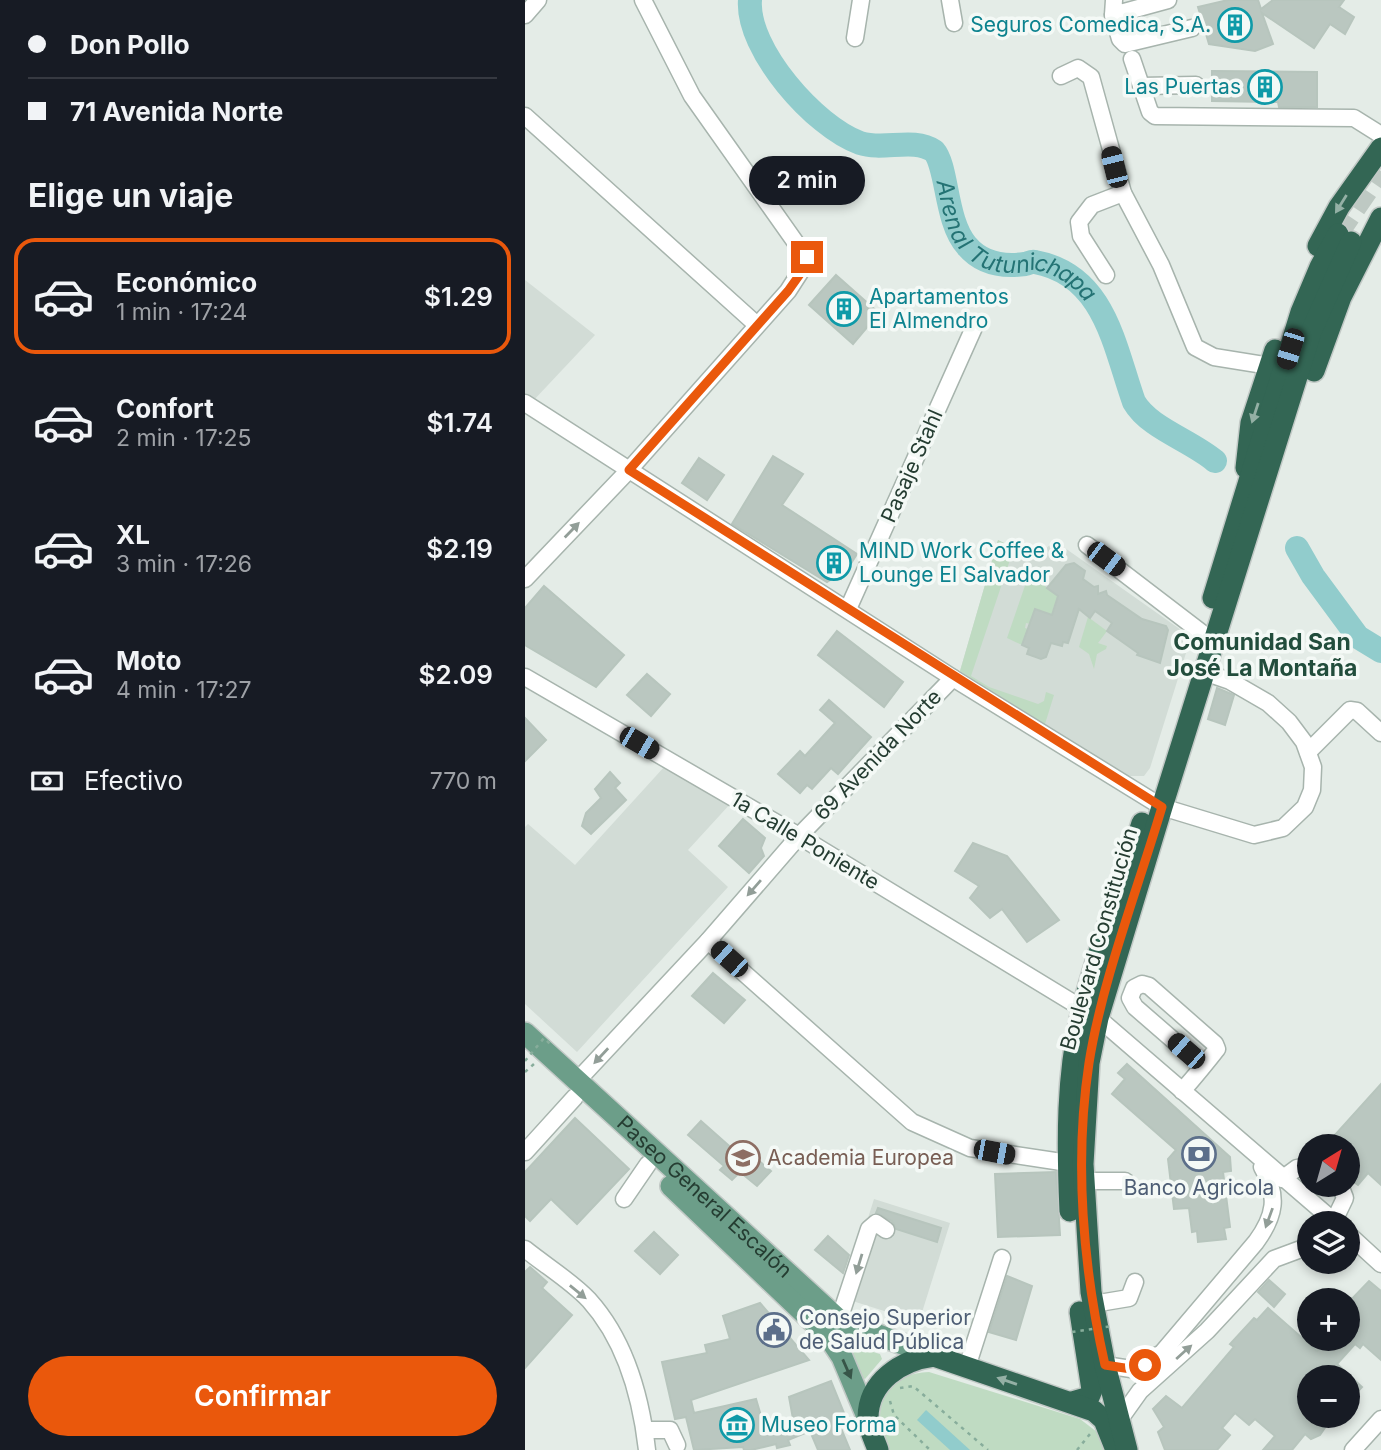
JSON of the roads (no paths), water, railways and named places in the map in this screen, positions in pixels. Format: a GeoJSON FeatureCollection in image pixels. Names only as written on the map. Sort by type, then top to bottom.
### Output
{"type":"FeatureCollection","features":[{"type":"Feature","properties":{"kind":"highway","name":"Boulevard Constitución"},"geometry":{"type":"LineString","coordinates":[[1255,488],[1246,446],[1292,300],[1339,208],[1381,148]]}},
{"type":"Feature","properties":{"kind":"highway","name":"Boulevard Constitución"},"geometry":{"type":"LineString","coordinates":[[1072,1402],[1089,1398],[1093,1390],[1075,1281],[1068,1163],[1072,1069],[1156,804],[1202,633],[1255,488],[1289,445],[1341,297],[1381,218]]}},
{"type":"Feature","properties":{"kind":"highway","name":"Boulevard Constitución"},"geometry":{"type":"LineString","coordinates":[[1156,804],[1204,672],[1301,312],[1320,267],[1345,238]]}},
{"type":"Feature","properties":{"kind":"highway","name":"Boulevard Constitución"},"geometry":{"type":"LineString","coordinates":[[1091,1013],[1084,1116],[1085,1230],[1093,1304],[1105,1365],[1127,1450]]}},
{"type":"Feature","properties":{"kind":"highway"},"geometry":{"type":"LineString","coordinates":[[878,1450],[868,1419],[880,1384],[895,1368],[912,1359],[934,1356],[1094,1411],[1104,1420],[1116,1450]]}},
{"type":"Feature","properties":{"kind":"main road","name":"Paseo General Escalón"},"geometry":{"type":"LineString","coordinates":[[525,1033],[648,1164],[828,1336],[842,1357],[868,1419]]}},
{"type":"Feature","properties":{"kind":"main road","name":"Paseo General Escalón"},"geometry":{"type":"LineString","coordinates":[[527,1064],[576,1089],[839,1320],[934,1356]]}},
{"type":"Feature","properties":{"kind":"street"},"geometry":{"type":"LineString","coordinates":[[525,15],[538,0]]}},
{"type":"Feature","properties":{"kind":"street"},"geometry":{"type":"LineString","coordinates":[[525,579],[629,470],[788,291],[803,270],[807,257],[692,96],[643,0]]}},
{"type":"Feature","properties":{"kind":"street"},"geometry":{"type":"LineString","coordinates":[[855,38],[861,0]]}},
{"type":"Feature","properties":{"kind":"street"},"geometry":{"type":"LineString","coordinates":[[950,0],[954,23]]}},
{"type":"Feature","properties":{"kind":"street"},"geometry":{"type":"LineString","coordinates":[[1168,0],[1113,8],[1120,39],[1125,44],[1192,28]]}},
{"type":"Feature","properties":{"kind":"street"},"geometry":{"type":"LineString","coordinates":[[1132,59],[1150,113],[1156,116],[1354,118],[1381,135]]}},
{"type":"Feature","properties":{"kind":"street"},"geometry":{"type":"LineString","coordinates":[[1061,76],[1078,68],[1091,77],[1123,193],[1161,265],[1195,347],[1214,357],[1270,366]]}},
{"type":"Feature","properties":{"kind":"street"},"geometry":{"type":"LineString","coordinates":[[1141,86],[1196,85]]}},
{"type":"Feature","properties":{"kind":"street"},"geometry":{"type":"LineString","coordinates":[[525,116],[757,325]]}},
{"type":"Feature","properties":{"kind":"street"},"geometry":{"type":"LineString","coordinates":[[1106,275],[1081,236],[1079,222],[1092,205],[1123,193]]}},
{"type":"Feature","properties":{"kind":"street","name":"Pasaje Stahl"},"geometry":{"type":"LineString","coordinates":[[848,609],[976,323]]}},
{"type":"Feature","properties":{"kind":"street"},"geometry":{"type":"LineString","coordinates":[[525,403],[953,678],[1156,804],[1254,835],[1283,828],[1310,799],[1313,773],[1308,752],[1289,722],[1268,703],[1230,681],[1204,672]]}},
{"type":"Feature","properties":{"kind":"street"},"geometry":{"type":"LineString","coordinates":[[1087,545],[1202,633]]}},
{"type":"Feature","properties":{"kind":"street"},"geometry":{"type":"LineString","coordinates":[[540,563],[553,575]]}},
{"type":"Feature","properties":{"kind":"street","name":"1a Calle Poniente"},"geometry":{"type":"LineString","coordinates":[[525,677],[799,836],[1091,1013],[1321,1211]]}},
{"type":"Feature","properties":{"kind":"street","name":"69 Avenida Norte"},"geometry":{"type":"LineString","coordinates":[[525,1152],[576,1089],[799,836],[953,678]]}},
{"type":"Feature","properties":{"kind":"street"},"geometry":{"type":"LineString","coordinates":[[1308,752],[1350,710],[1360,713],[1381,733]]}},
{"type":"Feature","properties":{"kind":"street"},"geometry":{"type":"LineString","coordinates":[[708,941],[912,1122],[969,1147],[1068,1163]]}},
{"type":"Feature","properties":{"kind":"street"},"geometry":{"type":"LineString","coordinates":[[1182,1091],[1203,1066],[1217,1049],[1211,1039],[1149,986],[1142,984],[1134,988],[1130,998],[1135,1007],[1203,1066]]}},
{"type":"Feature","properties":{"kind":"street"},"geometry":{"type":"LineString","coordinates":[[1105,1365],[1131,1369],[1162,1353],[1269,1224],[1274,1201],[1271,1183],[1255,1156]]}},
{"type":"Feature","properties":{"kind":"street"},"geometry":{"type":"LineString","coordinates":[[624,1199],[648,1164]]}},
{"type":"Feature","properties":{"kind":"street"},"geometry":{"type":"LineString","coordinates":[[1282,1179],[1297,1168]]}},
{"type":"Feature","properties":{"kind":"street"},"geometry":{"type":"LineString","coordinates":[[1083,1181],[1125,1181]]}},
{"type":"Feature","properties":{"kind":"street"},"geometry":{"type":"LineString","coordinates":[[839,1320],[869,1229],[876,1223],[887,1230]]}},
{"type":"Feature","properties":{"kind":"street"},"geometry":{"type":"LineString","coordinates":[[1360,1244],[1381,1264]]}},
{"type":"Feature","properties":{"kind":"street"},"geometry":{"type":"LineString","coordinates":[[525,1249],[587,1299],[611,1329],[625,1357],[645,1430],[647,1450]]}},
{"type":"Feature","properties":{"kind":"street"},"geometry":{"type":"LineString","coordinates":[[1120,1419],[1140,1391],[1207,1331],[1274,1259],[1297,1250]]}},
{"type":"Feature","properties":{"kind":"street"},"geometry":{"type":"LineString","coordinates":[[967,1367],[1002,1258]]}},
{"type":"Feature","properties":{"kind":"street"},"geometry":{"type":"LineString","coordinates":[[1093,1304],[1129,1298],[1135,1282]]}},
{"type":"Feature","properties":{"kind":"street"},"geometry":{"type":"LineString","coordinates":[[1353,1450],[1381,1419]]}},
{"type":"Feature","properties":{"kind":"street"},"geometry":{"type":"LineString","coordinates":[[645,1430],[670,1430],[677,1445]]}},
{"type":"Feature","properties":{"kind":"water"},"geometry":{"type":"Polygon","coordinates":[[[926,1410],[970,1450],[950,1450],[917,1420],[926,1410]]]}},
{"type":"Feature","properties":{"kind":"waterway","name":"Arenal Tutunichapa"},"geometry":{"type":"LineString","coordinates":[[750,0],[752,20],[759,41],[771,63],[804,104],[823,121],[860,143],[879,146],[908,144],[934,151],[942,169],[955,223],[967,246],[979,257],[993,263],[1017,265],[1035,262],[1059,269],[1077,281],[1092,297],[1103,316],[1134,402],[1149,419],[1215,461]]}},
{"type":"Feature","properties":{"kind":"waterway","name":"Arenal Tutunichapa"},"geometry":{"type":"LineString","coordinates":[[1297,548],[1313,576],[1358,637],[1381,651]]}},
{"type":"Feature","properties":{"kind":"tunnel"},"geometry":{"type":"LineString","coordinates":[[1338,234],[1381,171]]}},
{"type":"Feature","properties":{"kind":"place","name":"Seguros Comedica, S.A."},"geometry":{"type":"Point","coordinates":[1235,25]}},
{"type":"Feature","properties":{"kind":"place","name":"Las Puertas"},"geometry":{"type":"Point","coordinates":[1265,87]}},
{"type":"Feature","properties":{"kind":"place","name":"Apartamentos El Almendro"},"geometry":{"type":"Point","coordinates":[844,309]}},
{"type":"Feature","properties":{"kind":"place","name":"MIND Work Coffee & Lounge El Salvador"},"geometry":{"type":"Point","coordinates":[834,563]}},
{"type":"Feature","properties":{"kind":"place","name":"Banco Agricola"},"geometry":{"type":"Point","coordinates":[1199,1154]}},
{"type":"Feature","properties":{"kind":"place","name":"Academia Europea"},"geometry":{"type":"Point","coordinates":[743,1158]}},
{"type":"Feature","properties":{"kind":"place","name":"Consejo Superior de Salud Pública"},"geometry":{"type":"Point","coordinates":[774,1330]}},
{"type":"Feature","properties":{"kind":"place","name":"Museo Forma"},"geometry":{"type":"Point","coordinates":[737,1425]}},
{"type":"Feature","properties":{"kind":"district","name":"Comunidad San José La Montaña"},"geometry":{"type":"Point","coordinates":[1262,655]}}]}
